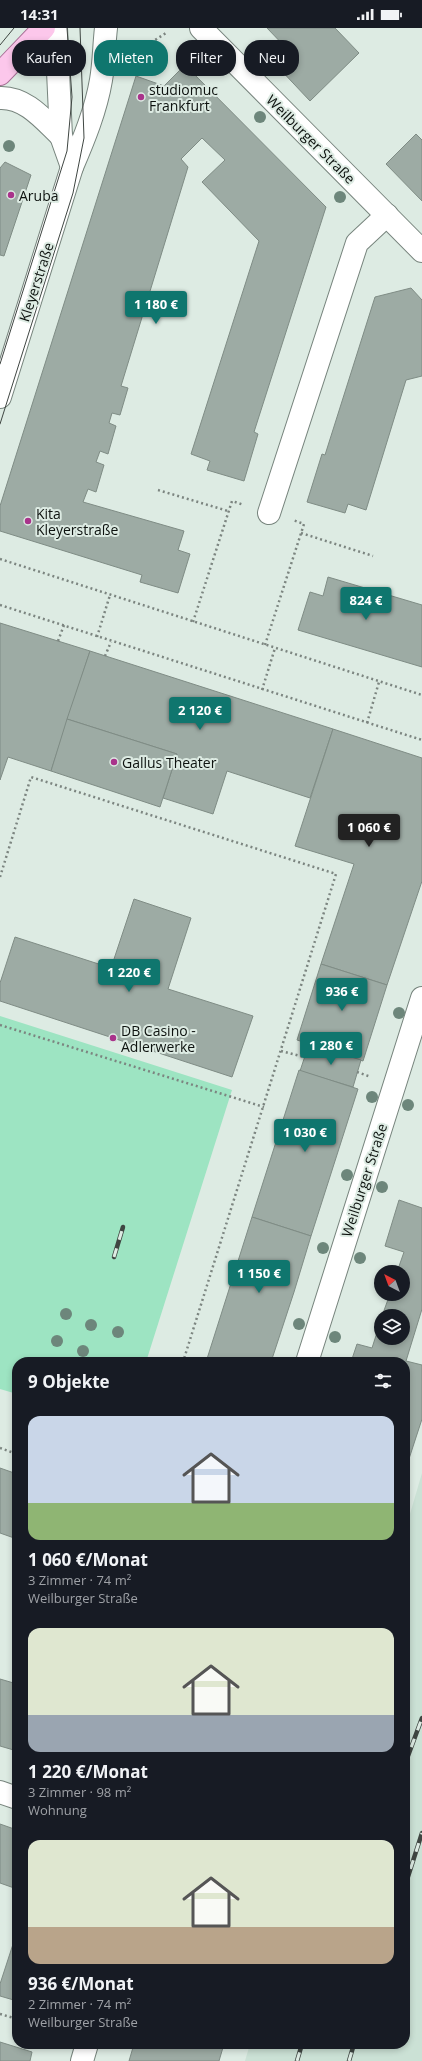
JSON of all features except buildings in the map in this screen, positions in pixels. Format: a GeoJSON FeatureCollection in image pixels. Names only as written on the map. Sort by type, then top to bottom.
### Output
{"type":"FeatureCollection","features":[{"type":"Feature","properties":{"kind":"main road"},"geometry":{"type":"LineString","coordinates":[[0,74],[44,28]]}},
{"type":"Feature","properties":{"kind":"street"},"geometry":{"type":"LineString","coordinates":[[56,28],[61,136],[72,167]]}},
{"type":"Feature","properties":{"kind":"street","name":"Kleyerstraße"},"geometry":{"type":"LineString","coordinates":[[0,397],[72,167],[84,138],[97,99],[103,69],[106,28]]}},
{"type":"Feature","properties":{"kind":"street","name":"Weilburger Straße"},"geometry":{"type":"LineString","coordinates":[[201,28],[422,251]]}},
{"type":"Feature","properties":{"kind":"street"},"geometry":{"type":"LineString","coordinates":[[0,98],[15,100],[26,105],[61,136]]}},
{"type":"Feature","properties":{"kind":"street"},"geometry":{"type":"LineString","coordinates":[[269,513],[357,243],[387,215]]}},
{"type":"Feature","properties":{"kind":"street","name":"Weilburger Straße"},"geometry":{"type":"LineString","coordinates":[[309,1357],[422,998]]}},
{"type":"Feature","properties":{"kind":"street"},"geometry":{"type":"LineString","coordinates":[[0,1792],[12,1796]]}},
{"type":"Feature","properties":{"kind":"street"},"geometry":{"type":"LineString","coordinates":[[82,2061],[86,2049]]}},
{"type":"Feature","properties":{"kind":"path"},"geometry":{"type":"LineString","coordinates":[[155,40],[166,33]]}},
{"type":"Feature","properties":{"kind":"path"},"geometry":{"type":"LineString","coordinates":[[158,490],[228,511]]}},
{"type":"Feature","properties":{"kind":"path"},"geometry":{"type":"LineString","coordinates":[[193,622],[232,501]]}},
{"type":"Feature","properties":{"kind":"path"},"geometry":{"type":"LineString","coordinates":[[266,645],[304,524]]}},
{"type":"Feature","properties":{"kind":"path"},"geometry":{"type":"LineString","coordinates":[[301,533],[373,556]]}},
{"type":"Feature","properties":{"kind":"path"},"geometry":{"type":"LineString","coordinates":[[0,560],[422,695]]}},
{"type":"Feature","properties":{"kind":"path"},"geometry":{"type":"LineString","coordinates":[[97,637],[110,595]]}},
{"type":"Feature","properties":{"kind":"path"},"geometry":{"type":"LineString","coordinates":[[0,605],[64,625],[111,642],[422,740]]}},
{"type":"Feature","properties":{"kind":"path"},"geometry":{"type":"LineString","coordinates":[[58,641],[64,625]]}},
{"type":"Feature","properties":{"kind":"path"},"geometry":{"type":"LineString","coordinates":[[105,656],[111,642]]}},
{"type":"Feature","properties":{"kind":"path"},"geometry":{"type":"LineString","coordinates":[[262,690],[275,648]]}},
{"type":"Feature","properties":{"kind":"path"},"geometry":{"type":"LineString","coordinates":[[367,723],[379,682]]}},
{"type":"Feature","properties":{"kind":"path"},"geometry":{"type":"LineString","coordinates":[[0,877],[31,777],[336,874],[185,1357]]}},
{"type":"Feature","properties":{"kind":"path"},"geometry":{"type":"LineString","coordinates":[[0,1025],[264,1107]]}},
{"type":"Feature","properties":{"kind":"path"},"geometry":{"type":"LineString","coordinates":[[281,1051],[304,1057]]}},
{"type":"Feature","properties":{"kind":"path"},"geometry":{"type":"LineString","coordinates":[[0,1448],[12,1452]]}},
{"type":"Feature","properties":{"kind":"path"},"geometry":{"type":"LineString","coordinates":[[0,2014],[12,2018]]}},
{"type":"Feature","properties":{"kind":"shaded area"},"geometry":{"type":"Polygon","coordinates":[[[422,1473],[422,2061],[245,2061],[249,2049],[410,2049],[410,1514],[422,1473]]]}},
{"type":"Feature","properties":{"kind":"green space"},"geometry":{"type":"Polygon","coordinates":[[[0,1016],[232,1090],[148,1357],[12,1357],[12,1393],[0,1389],[0,1016]]]}},
{"type":"Feature","properties":{"kind":"tram line"},"geometry":{"type":"LineString","coordinates":[[0,45],[14,28]]}},
{"type":"Feature","properties":{"kind":"tram line"},"geometry":{"type":"LineString","coordinates":[[0,364],[67,151],[72,97],[67,28]]}},
{"type":"Feature","properties":{"kind":"tram line"},"geometry":{"type":"LineString","coordinates":[[0,424],[73,193],[84,138],[80,28]]}},
{"type":"Feature","properties":{"kind":"railway"},"geometry":{"type":"LineString","coordinates":[[114,1257],[123,1227]]}},
{"type":"Feature","properties":{"kind":"railway"},"geometry":{"type":"LineString","coordinates":[[410,1750],[422,1718]]}},
{"type":"Feature","properties":{"kind":"railway"},"geometry":{"type":"LineString","coordinates":[[410,1870],[422,1833]]}},
{"type":"Feature","properties":{"kind":"railway"},"geometry":{"type":"LineString","coordinates":[[297,2061],[301,2049]]}},
{"type":"Feature","properties":{"kind":"railway"},"geometry":{"type":"LineString","coordinates":[[349,2061],[353,2049]]}},
{"type":"Feature","properties":{"kind":"place","name":"studiomuc Frankfurt"},"geometry":{"type":"Point","coordinates":[141,97]}},
{"type":"Feature","properties":{"kind":"place","name":"Aruba"},"geometry":{"type":"Point","coordinates":[11,195]}},
{"type":"Feature","properties":{"kind":"place","name":"Kita Kleyerstraße"},"geometry":{"type":"Point","coordinates":[28,521]}},
{"type":"Feature","properties":{"kind":"place","name":"Gallus Theater"},"geometry":{"type":"Point","coordinates":[114,762]}},
{"type":"Feature","properties":{"kind":"place","name":"DB Casino - Adlerwerke"},"geometry":{"type":"Point","coordinates":[113,1038]}}]}
